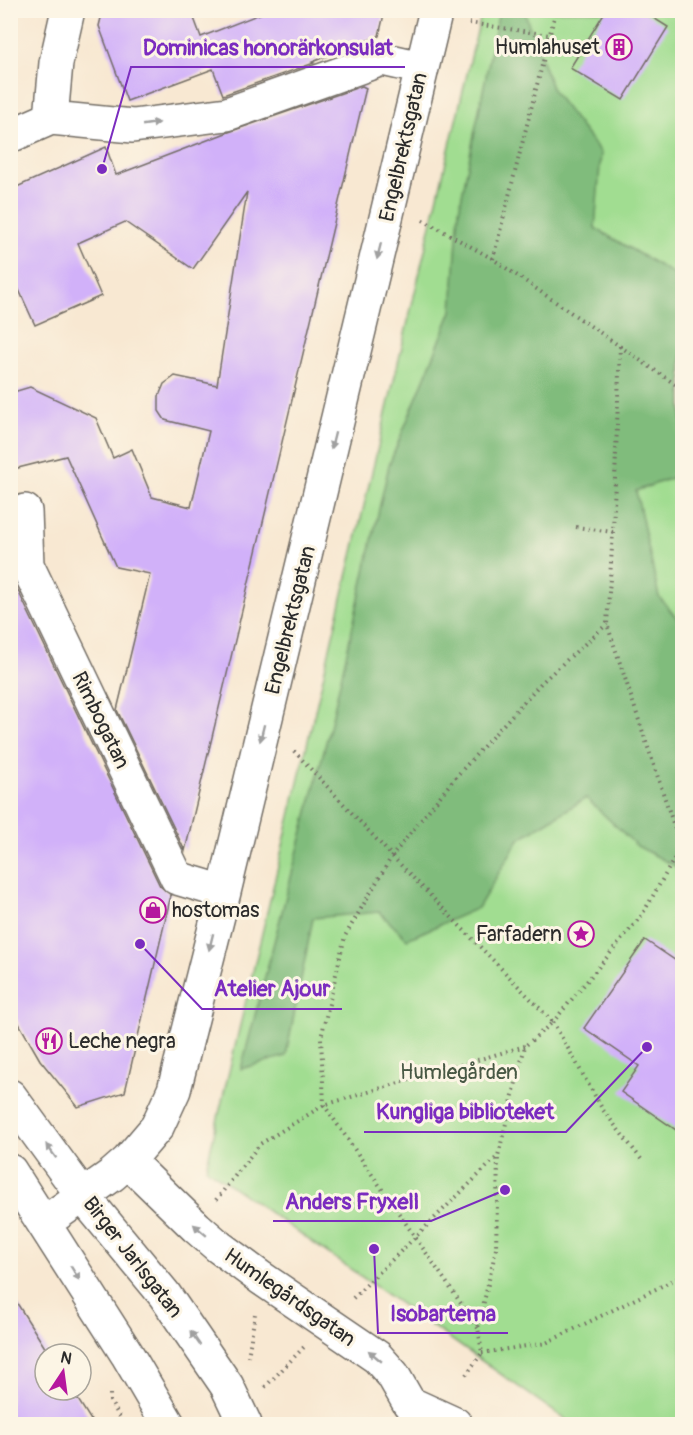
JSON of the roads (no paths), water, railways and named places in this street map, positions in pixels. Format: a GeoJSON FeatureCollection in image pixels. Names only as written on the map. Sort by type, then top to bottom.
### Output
{"type":"FeatureCollection","features":[{"type":"Feature","properties":{"kind":"street"},"geometry":{"type":"LineString","coordinates":[[51,118],[56,63],[68,10]]}},
{"type":"Feature","properties":{"kind":"street","name":"Engelbrektsgatan"},"geometry":{"type":"LineString","coordinates":[[44,1223],[128,1161],[157,1127],[174,1090],[224,892],[436,10]]}},
{"type":"Feature","properties":{"kind":"street"},"geometry":{"type":"LineString","coordinates":[[10,136],[51,118],[133,126],[227,114],[382,59],[422,68]]}},
{"type":"Feature","properties":{"kind":"street","name":"Rimbogatan"},"geometry":{"type":"LineString","coordinates":[[25,511],[27,566],[177,878],[224,892]]}},
{"type":"Feature","properties":{"kind":"street","name":"Birger Jarlsgatan"},"geometry":{"type":"LineString","coordinates":[[10,1096],[83,1196],[164,1294],[227,1386],[245,1425]]}},
{"type":"Feature","properties":{"kind":"street","name":"Humlegårdsgatan"},"geometry":{"type":"LineString","coordinates":[[128,1161],[219,1247],[377,1357],[393,1375],[410,1403],[454,1425]]}},
{"type":"Feature","properties":{"kind":"street"},"geometry":{"type":"LineString","coordinates":[[10,1171],[127,1354],[168,1425]]}},
{"type":"Feature","properties":{"kind":"place","name":"Humlahuset"},"geometry":{"type":"Point","coordinates":[619,47]}},
{"type":"Feature","properties":{"kind":"place","name":"Dominicas honorärkonsulat"},"geometry":{"type":"Point","coordinates":[102,169]}},
{"type":"Feature","properties":{"kind":"place","name":"hostomas"},"geometry":{"type":"Point","coordinates":[153,910]}},
{"type":"Feature","properties":{"kind":"place","name":"Farfadern"},"geometry":{"type":"Point","coordinates":[581,934]}},
{"type":"Feature","properties":{"kind":"place","name":"Atelier Ajour"},"geometry":{"type":"Point","coordinates":[140,944]}},
{"type":"Feature","properties":{"kind":"place","name":"Leche negra"},"geometry":{"type":"Point","coordinates":[49,1041]}},
{"type":"Feature","properties":{"kind":"place","name":"Kungliga biblioteket"},"geometry":{"type":"Point","coordinates":[647,1047]}},
{"type":"Feature","properties":{"kind":"place","name":"Anders Fryxell"},"geometry":{"type":"Point","coordinates":[505,1190]}},
{"type":"Feature","properties":{"kind":"place","name":"Isobartema"},"geometry":{"type":"Point","coordinates":[374,1249]}},
{"type":"Feature","properties":{"kind":"park label","name":"Humlegården"},"geometry":{"type":"Point","coordinates":[459,1072]}}]}
